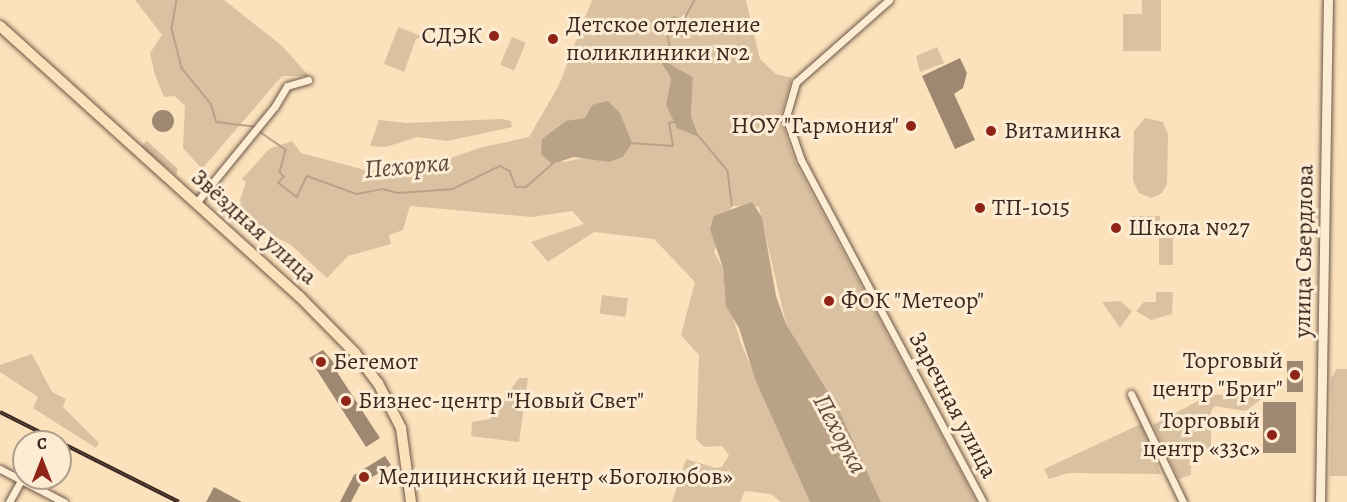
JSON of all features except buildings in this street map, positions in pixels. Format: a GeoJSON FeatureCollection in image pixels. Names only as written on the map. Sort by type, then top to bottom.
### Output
{"type":"FeatureCollection","features":[{"type":"Feature","properties":{"kind":"main road","name":"улица Свердлова"},"geometry":{"type":"LineString","coordinates":[[1320,502],[1328,0]]}},
{"type":"Feature","properties":{"kind":"main road","name":"Звёздная улица"},"geometry":{"type":"LineString","coordinates":[[0,26],[337,332],[378,383],[403,433],[411,502]]}},
{"type":"Feature","properties":{"kind":"street","name":"Заречная улица"},"geometry":{"type":"LineString","coordinates":[[889,0],[796,82],[786,117],[801,160],[982,502]]}},
{"type":"Feature","properties":{"kind":"street"},"geometry":{"type":"LineString","coordinates":[[196,203],[264,120],[287,86],[308,80]]}},
{"type":"Feature","properties":{"kind":"street"},"geometry":{"type":"LineString","coordinates":[[1131,394],[1183,502]]}},
{"type":"Feature","properties":{"kind":"street"},"geometry":{"type":"LineString","coordinates":[[41,490],[64,502]]}},
{"type":"Feature","properties":{"kind":"shaded area"},"geometry":{"type":"Polygon","coordinates":[[[135,0],[224,0],[281,45],[309,76],[282,76],[202,169],[183,148],[185,106],[175,96],[164,97],[155,75],[150,53],[162,35],[135,0]]]}},
{"type":"Feature","properties":{"kind":"shaded area"},"geometry":{"type":"Polygon","coordinates":[[[592,0],[746,0],[760,59],[776,74],[792,78],[780,117],[795,162],[977,502],[881,502],[838,408],[786,324],[759,207],[732,206],[714,252],[723,268],[725,293],[742,346],[810,502],[781,502],[771,494],[745,491],[740,502],[672,502],[686,459],[716,468],[722,467],[729,455],[722,446],[704,447],[696,439],[699,355],[681,335],[695,282],[654,239],[594,232],[548,262],[531,242],[584,224],[572,211],[532,217],[410,206],[403,230],[389,235],[391,244],[348,256],[327,278],[291,245],[261,229],[239,203],[246,182],[242,179],[269,149],[292,141],[301,153],[365,170],[414,171],[479,148],[529,137],[559,85],[592,0]],[[671,52],[665,69],[671,78],[666,105],[676,121],[699,136],[691,116],[693,77],[668,63],[671,52]],[[585,118],[542,139],[563,162],[590,157],[609,162],[623,157],[632,143],[585,118]]]}},
{"type":"Feature","properties":{"kind":"shaded area"},"geometry":{"type":"Polygon","coordinates":[[[1142,0],[1161,0],[1161,51],[1123,51],[1123,14],[1142,14],[1142,0]]]}},
{"type":"Feature","properties":{"kind":"shaded area"},"geometry":{"type":"Polygon","coordinates":[[[398,27],[424,37],[416,39],[404,72],[384,64],[398,27]]]}},
{"type":"Feature","properties":{"kind":"shaded area"},"geometry":{"type":"Polygon","coordinates":[[[512,37],[526,43],[514,70],[500,65],[512,37]]]}},
{"type":"Feature","properties":{"kind":"shaded area"},"geometry":{"type":"Polygon","coordinates":[[[937,47],[944,63],[920,72],[916,56],[937,47]]]}},
{"type":"Feature","properties":{"kind":"shaded area"},"geometry":{"type":"Polygon","coordinates":[[[1145,118],[1163,122],[1168,134],[1167,184],[1162,193],[1151,198],[1139,193],[1133,181],[1134,131],[1145,118]]]}},
{"type":"Feature","properties":{"kind":"shaded area"},"geometry":{"type":"Polygon","coordinates":[[[502,119],[511,121],[512,127],[448,141],[417,137],[386,147],[370,146],[379,120],[407,123],[502,119]]]}},
{"type":"Feature","properties":{"kind":"shaded area"},"geometry":{"type":"Polygon","coordinates":[[[147,141],[178,169],[176,175],[141,147],[147,141]]]}},
{"type":"Feature","properties":{"kind":"shaded area"},"geometry":{"type":"Polygon","coordinates":[[[1132,216],[1160,216],[1160,231],[1132,231],[1132,216]]]}},
{"type":"Feature","properties":{"kind":"shaded area"},"geometry":{"type":"Polygon","coordinates":[[[1159,237],[1173,237],[1173,265],[1159,265],[1159,237]]]}},
{"type":"Feature","properties":{"kind":"shaded area"},"geometry":{"type":"Polygon","coordinates":[[[1156,292],[1173,292],[1172,314],[1151,320],[1136,311],[1144,302],[1156,302],[1156,292]]]}},
{"type":"Feature","properties":{"kind":"shaded area"},"geometry":{"type":"Polygon","coordinates":[[[602,295],[628,298],[625,317],[600,314],[602,295]]]}},
{"type":"Feature","properties":{"kind":"shaded area"},"geometry":{"type":"Polygon","coordinates":[[[1120,301],[1132,311],[1120,328],[1102,302],[1120,301]]]}},
{"type":"Feature","properties":{"kind":"shaded area"},"geometry":{"type":"Polygon","coordinates":[[[32,354],[52,392],[66,399],[63,407],[99,443],[96,448],[72,433],[72,430],[68,430],[33,408],[38,397],[0,372],[0,365],[32,354]]]}},
{"type":"Feature","properties":{"kind":"shaded area"},"geometry":{"type":"Polygon","coordinates":[[[1337,369],[1347,369],[1347,476],[1330,476],[1331,378],[1337,369]]]}},
{"type":"Feature","properties":{"kind":"shaded area"},"geometry":{"type":"Polygon","coordinates":[[[519,378],[528,378],[519,442],[471,436],[472,422],[490,419],[519,378]]]}},
{"type":"Feature","properties":{"kind":"shaded area"},"geometry":{"type":"Polygon","coordinates":[[[1211,394],[1263,398],[1246,411],[1215,406],[1211,411],[1211,449],[1191,449],[1191,475],[1179,479],[1153,425],[1211,394]]]}},
{"type":"Feature","properties":{"kind":"shaded area"},"geometry":{"type":"Polygon","coordinates":[[[1141,424],[1161,474],[1068,473],[1049,479],[1044,469],[1141,424]]]}},
{"type":"Feature","properties":{"kind":"water"},"geometry":{"type":"Polygon","coordinates":[[[671,52],[668,63],[693,77],[691,116],[699,137],[677,128],[666,105],[671,78],[662,64],[671,52]]]}},
{"type":"Feature","properties":{"kind":"water"},"geometry":{"type":"Polygon","coordinates":[[[608,101],[620,113],[632,143],[623,157],[609,162],[574,157],[552,164],[541,154],[542,139],[566,121],[585,118],[592,105],[608,101]]]}},
{"type":"Feature","properties":{"kind":"water"},"geometry":{"type":"Polygon","coordinates":[[[752,202],[762,217],[776,296],[786,324],[838,408],[881,502],[810,502],[755,379],[739,328],[726,306],[723,268],[710,229],[714,216],[752,202]]]}},
{"type":"Feature","properties":{"kind":"waterway","name":"Пехорка"},"geometry":{"type":"LineString","coordinates":[[177,0],[172,29],[182,68],[211,104],[217,122],[255,127]]}},
{"type":"Feature","properties":{"kind":"waterway"},"geometry":{"type":"LineString","coordinates":[[671,52],[664,22],[675,17],[682,23],[695,0]]}},
{"type":"Feature","properties":{"kind":"waterway","name":"Пехорка"},"geometry":{"type":"LineString","coordinates":[[631,143],[673,146],[669,123],[677,121]]}},
{"type":"Feature","properties":{"kind":"waterway","name":"Пехорка"},"geometry":{"type":"LineString","coordinates":[[259,131],[286,150],[280,172],[284,177],[279,183],[297,197],[307,176],[357,194],[382,189],[399,193],[453,189],[500,166],[510,171],[516,187],[526,187],[554,163]]}},
{"type":"Feature","properties":{"kind":"waterway","name":"Пехорка"},"geometry":{"type":"LineString","coordinates":[[698,135],[728,171],[732,206]]}},
{"type":"Feature","properties":{"kind":"railway"},"geometry":{"type":"LineString","coordinates":[[0,412],[179,502]]}},
{"type":"Feature","properties":{"kind":"place","name":"СДЭК"},"geometry":{"type":"Point","coordinates":[494,36]}},
{"type":"Feature","properties":{"kind":"place","name":"Детское отделение поликлиники №2"},"geometry":{"type":"Point","coordinates":[553,39]}},
{"type":"Feature","properties":{"kind":"place","name":"НОУ \"Гармония\""},"geometry":{"type":"Point","coordinates":[911,126]}},
{"type":"Feature","properties":{"kind":"place","name":"Витаминка"},"geometry":{"type":"Point","coordinates":[991,131]}},
{"type":"Feature","properties":{"kind":"place","name":"ТП-1015"},"geometry":{"type":"Point","coordinates":[980,208]}},
{"type":"Feature","properties":{"kind":"place","name":"Школа №27"},"geometry":{"type":"Point","coordinates":[1116,228]}},
{"type":"Feature","properties":{"kind":"place","name":"ФОК \"Метеор\""},"geometry":{"type":"Point","coordinates":[829,301]}},
{"type":"Feature","properties":{"kind":"place","name":"Бегемот"},"geometry":{"type":"Point","coordinates":[321,362]}},
{"type":"Feature","properties":{"kind":"place","name":"Торговый центр \"Бриг\""},"geometry":{"type":"Point","coordinates":[1295,375]}},
{"type":"Feature","properties":{"kind":"place","name":"Бизнес-центр \"Новый Свет\""},"geometry":{"type":"Point","coordinates":[346,401]}},
{"type":"Feature","properties":{"kind":"place","name":"Торговый центр «33с»"},"geometry":{"type":"Point","coordinates":[1272,435]}},
{"type":"Feature","properties":{"kind":"place","name":"Медицинский центр «Боголюбов»"},"geometry":{"type":"Point","coordinates":[364,477]}}]}
